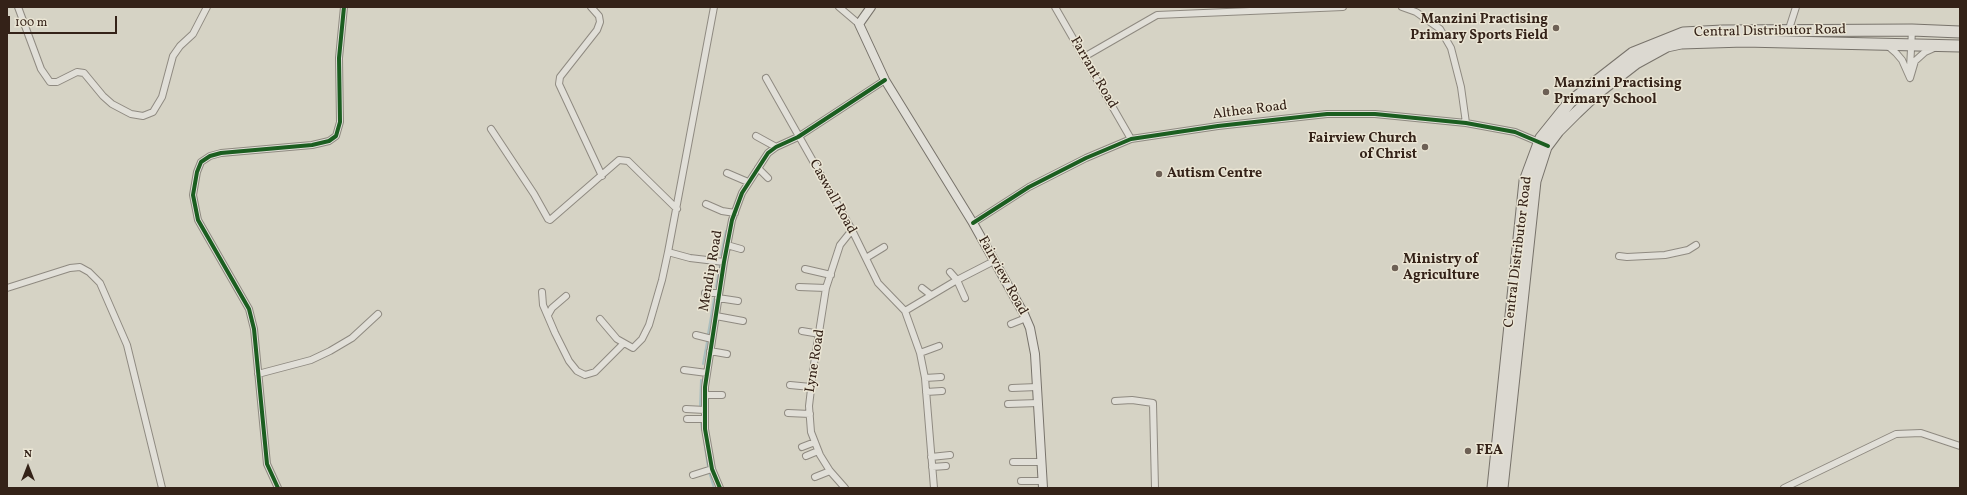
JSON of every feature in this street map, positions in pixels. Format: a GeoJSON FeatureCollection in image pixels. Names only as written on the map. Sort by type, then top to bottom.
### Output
{"type":"FeatureCollection","features":[{"type":"Feature","properties":{"kind":"highway","name":"Central Distributor Road"},"geometry":{"type":"LineString","coordinates":[[1493,488],[1525,180],[1543,144],[1601,90],[1636,63],[1667,46],[1701,42],[1912,30],[1960,32]]}},
{"type":"Feature","properties":{"kind":"highway","name":"Central Distributor Road"},"geometry":{"type":"LineString","coordinates":[[1787,37],[1884,44],[1960,47]]}},
{"type":"Feature","properties":{"kind":"highway","name":"Central Distributor Road"},"geometry":{"type":"LineString","coordinates":[[1502,488],[1535,181],[1543,144]]}},
{"type":"Feature","properties":{"kind":"main road"},"geometry":{"type":"LineString","coordinates":[[859,24],[871,7]]}},
{"type":"Feature","properties":{"kind":"main road","name":"Fairview Road"},"geometry":{"type":"LineString","coordinates":[[859,24],[885,80],[972,223],[1026,318],[1036,354],[1043,484]]}},
{"type":"Feature","properties":{"kind":"street"},"geometry":{"type":"LineString","coordinates":[[18,7],[41,69],[50,82],[57,82],[71,74],[78,72],[84,73],[103,96],[112,104],[131,114],[143,116],[153,112],[162,97],[173,56],[180,46],[193,34],[207,7]]}},
{"type":"Feature","properties":{"kind":"street"},"geometry":{"type":"LineString","coordinates":[[278,488],[267,464],[254,329],[249,309],[198,220],[193,195],[197,172],[201,162],[210,156],[221,153],[312,145],[329,141],[336,136],[340,122],[339,58],[344,7]]}},
{"type":"Feature","properties":{"kind":"street"},"geometry":{"type":"LineString","coordinates":[[591,7],[599,16],[600,22],[597,30],[560,77],[559,84],[602,176]]}},
{"type":"Feature","properties":{"kind":"street"},"geometry":{"type":"LineString","coordinates":[[600,319],[617,340],[633,348],[642,339],[649,325],[662,280],[677,209],[714,7]]}},
{"type":"Feature","properties":{"kind":"street","name":"Fairview Road"},"geometry":{"type":"LineString","coordinates":[[840,7],[859,24]]}},
{"type":"Feature","properties":{"kind":"street","name":"Farrant Road"},"geometry":{"type":"LineString","coordinates":[[1055,7],[1131,140]]}},
{"type":"Feature","properties":{"kind":"street"},"geometry":{"type":"LineString","coordinates":[[1156,7],[1157,15]]}},
{"type":"Feature","properties":{"kind":"street"},"geometry":{"type":"LineString","coordinates":[[1084,57],[1157,15],[1343,7]]}},
{"type":"Feature","properties":{"kind":"street"},"geometry":{"type":"LineString","coordinates":[[1402,7],[1416,12],[1440,29],[1451,48],[1461,87],[1466,123]]}},
{"type":"Feature","properties":{"kind":"street"},"geometry":{"type":"LineString","coordinates":[[1787,37],[1796,7]]}},
{"type":"Feature","properties":{"kind":"street"},"geometry":{"type":"LineString","coordinates":[[1910,78],[1910,45],[1912,30]]}},
{"type":"Feature","properties":{"kind":"street"},"geometry":{"type":"LineString","coordinates":[[1884,44],[1896,53],[1907,68],[1910,78]]}},
{"type":"Feature","properties":{"kind":"street"},"geometry":{"type":"LineString","coordinates":[[1910,78],[1915,61],[1925,52],[1933,48],[1960,47]]}},
{"type":"Feature","properties":{"kind":"street","name":"Caswall Road"},"geometry":{"type":"LineString","coordinates":[[766,78],[798,137],[852,230],[878,283],[905,311]]}},
{"type":"Feature","properties":{"kind":"street","name":"Mendip Road"},"geometry":{"type":"LineString","coordinates":[[720,488],[712,469],[705,419],[705,395],[710,351],[724,262],[735,213],[748,182],[768,154],[776,147],[798,137],[885,80]]}},
{"type":"Feature","properties":{"kind":"street","name":"Althea Road"},"geometry":{"type":"LineString","coordinates":[[972,223],[1029,187],[1086,158],[1131,140],[1218,126],[1328,114],[1375,114],[1466,123],[1515,132],[1543,144]]}},
{"type":"Feature","properties":{"kind":"street"},"geometry":{"type":"LineString","coordinates":[[491,129],[528,183],[548,219],[550,220],[619,160],[628,161],[677,209]]}},
{"type":"Feature","properties":{"kind":"street"},"geometry":{"type":"LineString","coordinates":[[756,136],[776,147]]}},
{"type":"Feature","properties":{"kind":"street"},"geometry":{"type":"LineString","coordinates":[[758,168],[768,178]]}},
{"type":"Feature","properties":{"kind":"street"},"geometry":{"type":"LineString","coordinates":[[727,173],[748,182]]}},
{"type":"Feature","properties":{"kind":"street"},"geometry":{"type":"LineString","coordinates":[[706,204],[722,211],[735,213]]}},
{"type":"Feature","properties":{"kind":"street","name":"Lyne Road"},"geometry":{"type":"LineString","coordinates":[[844,488],[830,471],[818,451],[811,432],[810,414],[811,387],[826,288],[840,245],[852,230]]}},
{"type":"Feature","properties":{"kind":"street"},"geometry":{"type":"LineString","coordinates":[[728,245],[741,249]]}},
{"type":"Feature","properties":{"kind":"street"},"geometry":{"type":"LineString","coordinates":[[1619,256],[1665,255],[1688,250],[1696,245]]}},
{"type":"Feature","properties":{"kind":"street"},"geometry":{"type":"LineString","coordinates":[[866,258],[884,247]]}},
{"type":"Feature","properties":{"kind":"street"},"geometry":{"type":"LineString","coordinates":[[668,252],[690,258],[724,262]]}},
{"type":"Feature","properties":{"kind":"street"},"geometry":{"type":"LineString","coordinates":[[934,488],[925,378],[920,353],[905,311],[957,280],[994,261]]}},
{"type":"Feature","properties":{"kind":"street"},"geometry":{"type":"LineString","coordinates":[[7,288],[70,268],[80,268],[89,272],[100,283],[127,345],[162,488]]}},
{"type":"Feature","properties":{"kind":"street"},"geometry":{"type":"LineString","coordinates":[[805,269],[831,275]]}},
{"type":"Feature","properties":{"kind":"street"},"geometry":{"type":"LineString","coordinates":[[950,272],[957,280],[965,298]]}},
{"type":"Feature","properties":{"kind":"street"},"geometry":{"type":"LineString","coordinates":[[799,287],[826,288]]}},
{"type":"Feature","properties":{"kind":"street"},"geometry":{"type":"LineString","coordinates":[[922,288],[931,295]]}},
{"type":"Feature","properties":{"kind":"street"},"geometry":{"type":"LineString","coordinates":[[542,292],[544,305],[548,315],[569,361],[576,372],[585,375],[595,372],[623,344]]}},
{"type":"Feature","properties":{"kind":"street"},"geometry":{"type":"LineString","coordinates":[[705,293],[738,301]]}},
{"type":"Feature","properties":{"kind":"street"},"geometry":{"type":"LineString","coordinates":[[548,315],[552,308],[566,296]]}},
{"type":"Feature","properties":{"kind":"street"},"geometry":{"type":"LineString","coordinates":[[258,374],[311,360],[330,351],[352,338],[378,314]]}},
{"type":"Feature","properties":{"kind":"street"},"geometry":{"type":"LineString","coordinates":[[716,316],[743,321]]}},
{"type":"Feature","properties":{"kind":"street"},"geometry":{"type":"LineString","coordinates":[[1012,324],[1026,318]]}},
{"type":"Feature","properties":{"kind":"street"},"geometry":{"type":"LineString","coordinates":[[802,331],[820,334]]}},
{"type":"Feature","properties":{"kind":"street"},"geometry":{"type":"LineString","coordinates":[[696,335],[712,339]]}},
{"type":"Feature","properties":{"kind":"street"},"geometry":{"type":"LineString","coordinates":[[920,353],[939,346]]}},
{"type":"Feature","properties":{"kind":"street"},"geometry":{"type":"LineString","coordinates":[[710,351],[727,354]]}},
{"type":"Feature","properties":{"kind":"street"},"geometry":{"type":"LineString","coordinates":[[684,370],[707,373]]}},
{"type":"Feature","properties":{"kind":"street"},"geometry":{"type":"LineString","coordinates":[[925,378],[941,377]]}},
{"type":"Feature","properties":{"kind":"street"},"geometry":{"type":"LineString","coordinates":[[790,385],[811,387]]}},
{"type":"Feature","properties":{"kind":"street"},"geometry":{"type":"LineString","coordinates":[[1012,388],[1037,387]]}},
{"type":"Feature","properties":{"kind":"street"},"geometry":{"type":"LineString","coordinates":[[926,392],[942,391]]}},
{"type":"Feature","properties":{"kind":"street"},"geometry":{"type":"LineString","coordinates":[[705,395],[722,395]]}},
{"type":"Feature","properties":{"kind":"street"},"geometry":{"type":"LineString","coordinates":[[1115,401],[1132,400],[1153,403],[1155,488]]}},
{"type":"Feature","properties":{"kind":"street"},"geometry":{"type":"LineString","coordinates":[[1008,404],[1038,403]]}},
{"type":"Feature","properties":{"kind":"street"},"geometry":{"type":"LineString","coordinates":[[686,409],[705,410]]}},
{"type":"Feature","properties":{"kind":"street"},"geometry":{"type":"LineString","coordinates":[[788,413],[810,414]]}},
{"type":"Feature","properties":{"kind":"street"},"geometry":{"type":"LineString","coordinates":[[687,419],[705,419]]}},
{"type":"Feature","properties":{"kind":"street"},"geometry":{"type":"LineString","coordinates":[[1784,488],[1896,434],[1921,433],[1960,446]]}},
{"type":"Feature","properties":{"kind":"street"},"geometry":{"type":"LineString","coordinates":[[802,447],[815,442]]}},
{"type":"Feature","properties":{"kind":"street"},"geometry":{"type":"LineString","coordinates":[[806,456],[818,451]]}},
{"type":"Feature","properties":{"kind":"street"},"geometry":{"type":"LineString","coordinates":[[931,458],[950,455]]}},
{"type":"Feature","properties":{"kind":"street"},"geometry":{"type":"LineString","coordinates":[[1013,462],[1042,462]]}},
{"type":"Feature","properties":{"kind":"street"},"geometry":{"type":"LineString","coordinates":[[932,467],[946,466]]}},
{"type":"Feature","properties":{"kind":"street"},"geometry":{"type":"LineString","coordinates":[[693,475],[712,469]]}},
{"type":"Feature","properties":{"kind":"street"},"geometry":{"type":"LineString","coordinates":[[815,477],[830,471]]}},
{"type":"Feature","properties":{"kind":"street"},"geometry":{"type":"LineString","coordinates":[[1021,481],[1043,484]]}},
{"type":"Feature","properties":{"kind":"waterway"},"geometry":{"type":"LineString","coordinates":[[721,255],[726,231]]}},
{"type":"Feature","properties":{"kind":"waterway"},"geometry":{"type":"LineString","coordinates":[[716,287],[720,266]]}},
{"type":"Feature","properties":{"kind":"waterway"},"geometry":{"type":"LineString","coordinates":[[708,334],[714,299]]}},
{"type":"Feature","properties":{"kind":"waterway"},"geometry":{"type":"LineString","coordinates":[[703,364],[707,342]]}},
{"type":"Feature","properties":{"kind":"waterway"},"geometry":{"type":"LineString","coordinates":[[700,407],[701,380]]}},
{"type":"Feature","properties":{"kind":"waterway"},"geometry":{"type":"LineString","coordinates":[[701,423],[702,430]]}},
{"type":"Feature","properties":{"kind":"waterway"},"geometry":{"type":"LineString","coordinates":[[704,440],[708,467]]}},
{"type":"Feature","properties":{"kind":"waterway"},"geometry":{"type":"LineString","coordinates":[[709,472],[714,488]]}},
{"type":"Feature","properties":{"kind":"cycle path"},"geometry":{"type":"LineString","coordinates":[[278,488],[267,464],[254,329],[249,309],[198,220],[193,195],[197,172],[201,162],[210,156],[221,153],[312,145],[329,141],[336,136],[340,122],[339,58],[344,7]]}},
{"type":"Feature","properties":{"kind":"cycle path"},"geometry":{"type":"LineString","coordinates":[[720,488],[712,469],[705,429],[705,387],[732,220],[742,193],[768,153],[776,147],[798,137],[885,80]]}},
{"type":"Feature","properties":{"kind":"cycle path"},"geometry":{"type":"LineString","coordinates":[[973,223],[1029,187],[1086,158],[1131,139],[1218,126],[1327,114],[1375,114],[1466,123],[1515,132],[1548,146]]}},
{"type":"Feature","properties":{"kind":"place","name":"Manzini Practising Primary Sports Field"},"geometry":{"type":"Point","coordinates":[1556,28]}},
{"type":"Feature","properties":{"kind":"place","name":"Manzini Practising Primary School"},"geometry":{"type":"Point","coordinates":[1546,92]}},
{"type":"Feature","properties":{"kind":"place","name":"Fairview Church of Christ"},"geometry":{"type":"Point","coordinates":[1425,147]}},
{"type":"Feature","properties":{"kind":"place","name":"Autism Centre"},"geometry":{"type":"Point","coordinates":[1159,174]}},
{"type":"Feature","properties":{"kind":"place","name":"Ministry of Agriculture"},"geometry":{"type":"Point","coordinates":[1395,268]}},
{"type":"Feature","properties":{"kind":"place","name":"FEA"},"geometry":{"type":"Point","coordinates":[1468,451]}}]}
